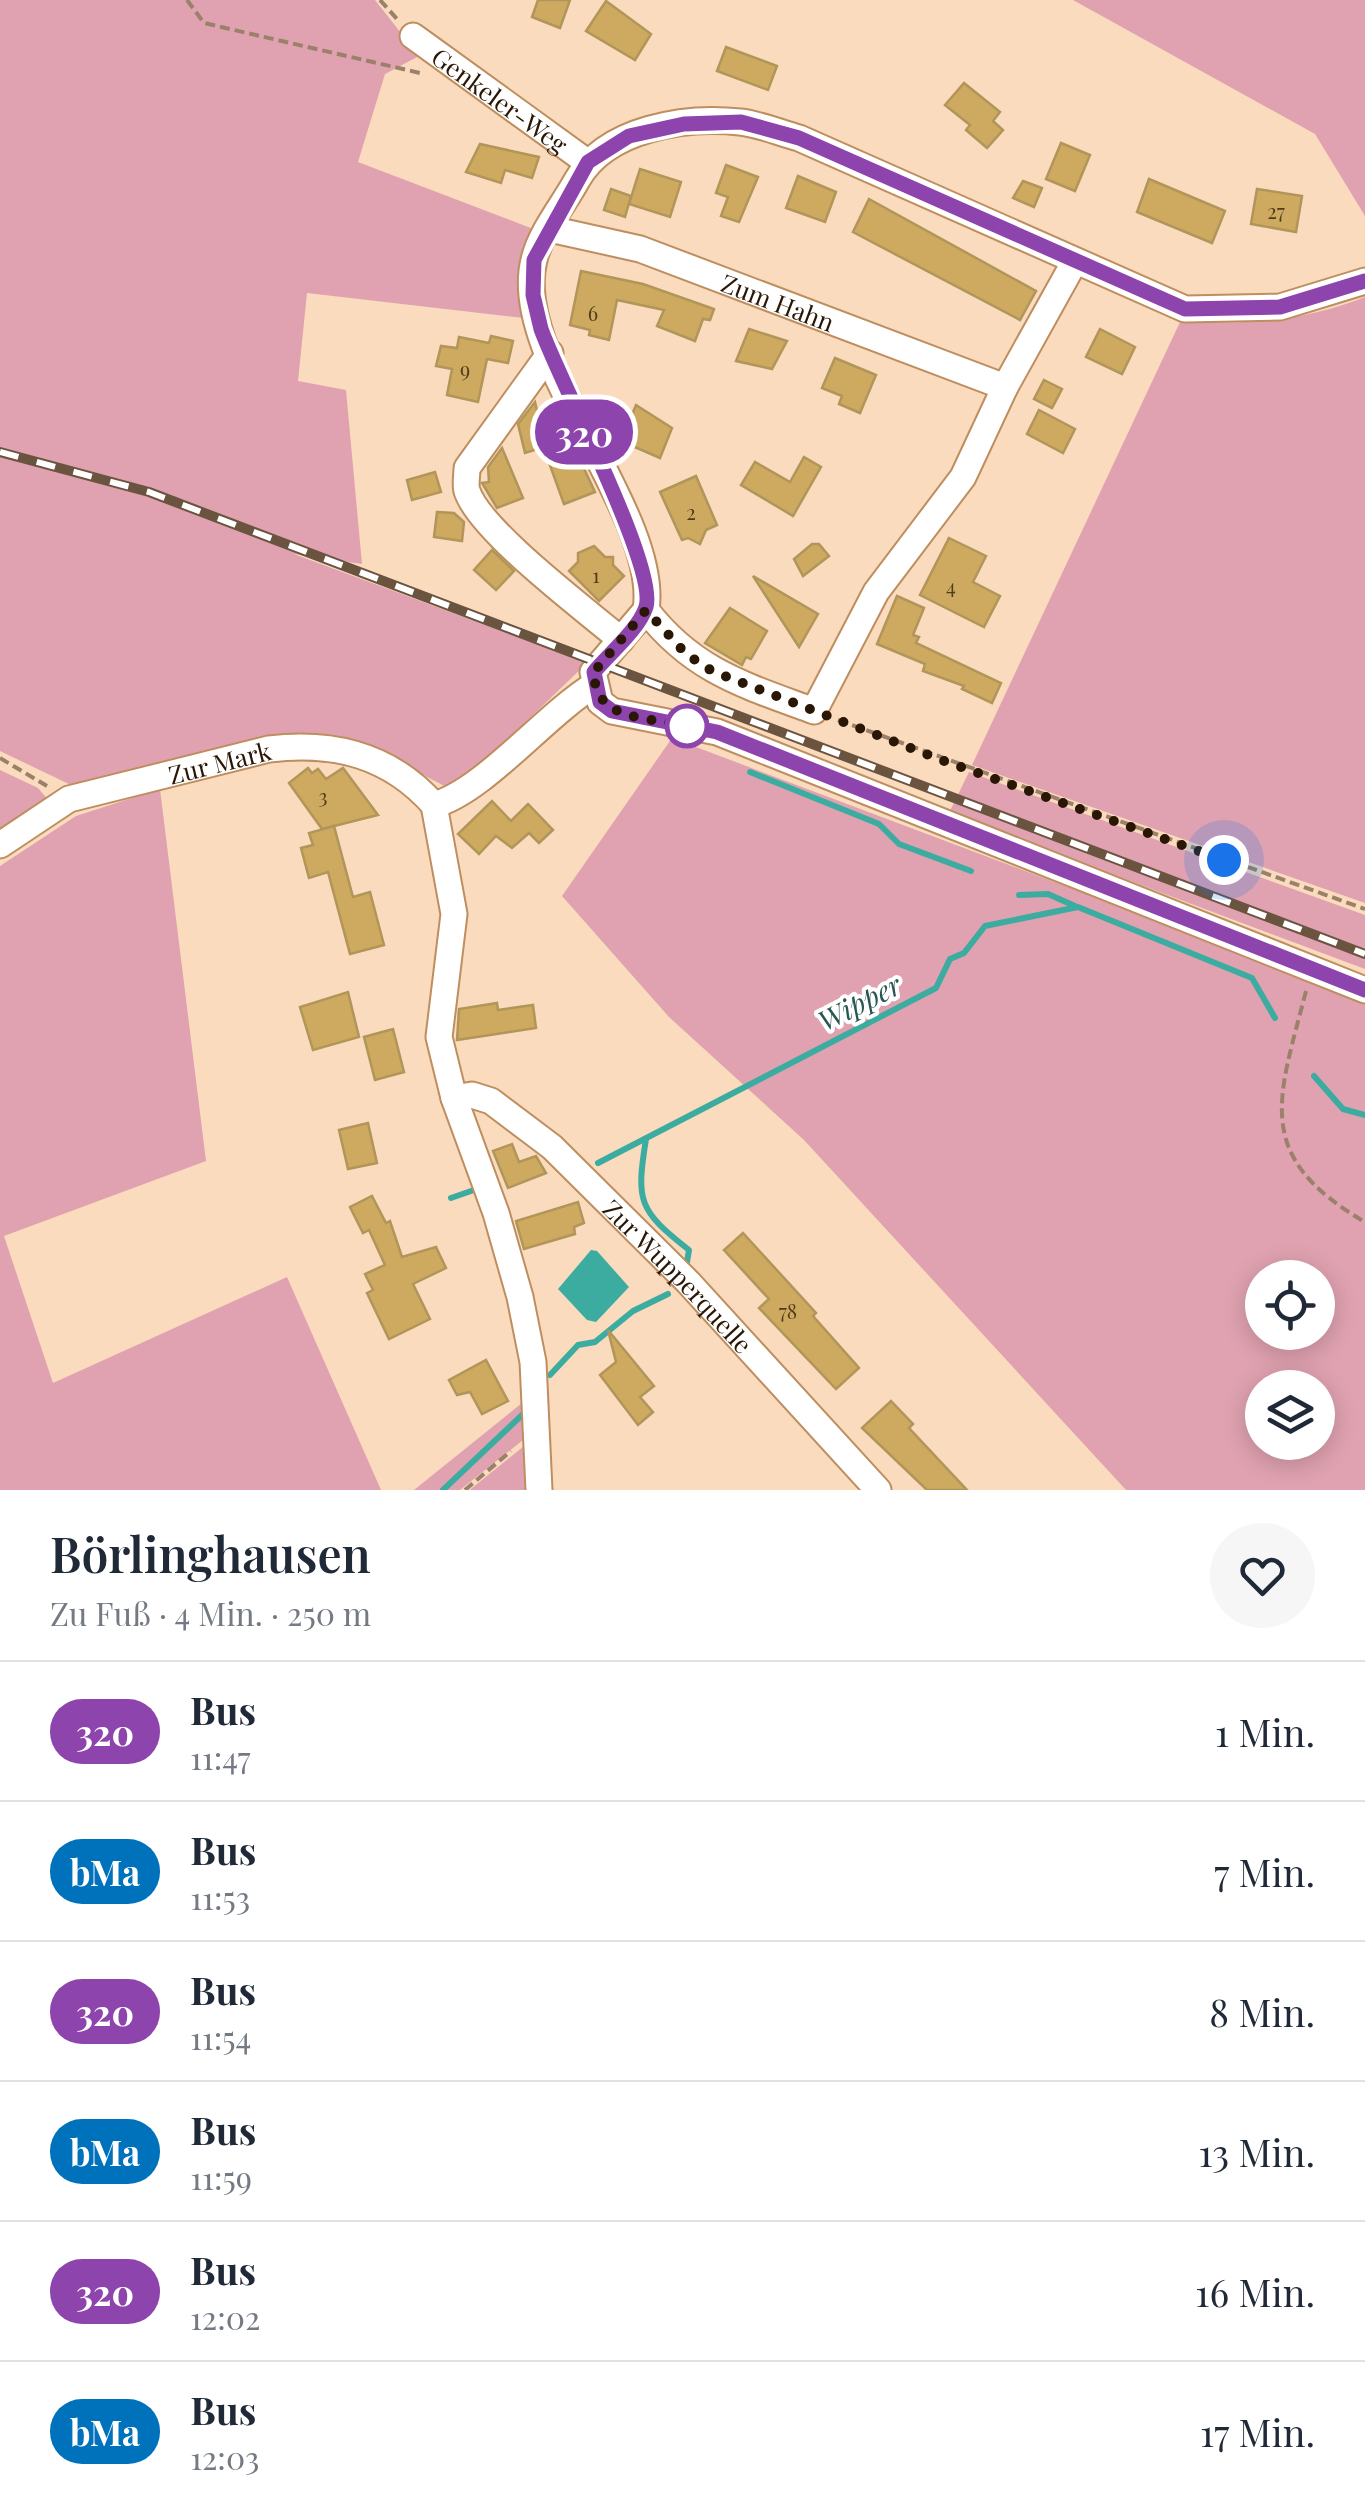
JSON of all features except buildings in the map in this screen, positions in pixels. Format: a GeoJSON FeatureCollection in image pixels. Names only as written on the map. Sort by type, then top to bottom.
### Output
{"type":"FeatureCollection","features":[{"type":"Feature","properties":{"kind":"street","name":"Genkeler-Weg"},"geometry":{"type":"LineString","coordinates":[[413,36],[588,162]]}},
{"type":"Feature","properties":{"kind":"street"},"geometry":{"type":"LineString","coordinates":[[1365,281],[1280,307],[1185,309],[799,138],[741,122],[649,129],[588,162],[534,260],[533,295],[550,353],[634,540],[648,594],[646,610],[594,672],[600,702],[612,711],[717,732],[1365,990]]}},
{"type":"Feature","properties":{"kind":"street","name":"Zum Hahn"},"geometry":{"type":"LineString","coordinates":[[550,229],[640,248],[1004,387]]}},
{"type":"Feature","properties":{"kind":"street"},"geometry":{"type":"LineString","coordinates":[[646,610],[686,654],[712,671],[814,710],[876,592],[963,476],[1004,387],[1075,262]]}},
{"type":"Feature","properties":{"kind":"street"},"geometry":{"type":"LineString","coordinates":[[550,353],[467,468],[467,490],[494,528],[621,640]]}},
{"type":"Feature","properties":{"kind":"street"},"geometry":{"type":"LineString","coordinates":[[539,1490],[534,1362],[520,1298],[496,1213],[454,1098],[438,1036],[454,914],[434,805],[457,798],[559,707],[594,685]]}},
{"type":"Feature","properties":{"kind":"street","name":"Zur Mark"},"geometry":{"type":"LineString","coordinates":[[0,845],[69,799],[269,749],[330,746],[382,763],[417,786],[434,805]]}},
{"type":"Feature","properties":{"kind":"street","name":"Zur Wupperquelle"},"geometry":{"type":"LineString","coordinates":[[454,1098],[472,1095],[491,1102],[552,1147],[688,1282],[878,1490]]}},
{"type":"Feature","properties":{"kind":"path"},"geometry":{"type":"LineString","coordinates":[[187,0],[204,23],[430,75]]}},
{"type":"Feature","properties":{"kind":"path"},"geometry":{"type":"LineString","coordinates":[[814,710],[1365,909]]}},
{"type":"Feature","properties":{"kind":"path"},"geometry":{"type":"LineString","coordinates":[[0,758],[69,799]]}},
{"type":"Feature","properties":{"kind":"path"},"geometry":{"type":"LineString","coordinates":[[1312,968],[1287,1072],[1282,1107],[1285,1147],[1310,1183],[1365,1222]]}},
{"type":"Feature","properties":{"kind":"path"},"geometry":{"type":"LineString","coordinates":[[465,1490],[534,1432]]}},
{"type":"Feature","properties":{"kind":"shaded area"},"geometry":{"type":"Polygon","coordinates":[[[0,0],[375,0],[419,56],[385,74],[358,162],[536,230],[522,261],[524,318],[307,293],[298,381],[346,390],[362,564],[294,554],[587,663],[459,786],[448,788],[382,753],[316,733],[73,786],[0,751],[0,0]]]}},
{"type":"Feature","properties":{"kind":"shaded area"},"geometry":{"type":"Polygon","coordinates":[[[1073,0],[1365,0],[1365,216],[1315,134],[1073,0]]]}},
{"type":"Feature","properties":{"kind":"shaded area"},"geometry":{"type":"Polygon","coordinates":[[[1365,297],[1365,903],[972,765],[1181,320],[1274,320],[1320,312],[1365,297]]]}},
{"type":"Feature","properties":{"kind":"shaded area"},"geometry":{"type":"Polygon","coordinates":[[[672,738],[1365,999],[1365,1490],[1126,1490],[804,1140],[669,1017],[562,896],[672,738]]]}},
{"type":"Feature","properties":{"kind":"shaded area"},"geometry":{"type":"Polygon","coordinates":[[[0,770],[38,788],[49,801],[0,831],[0,770]]]}},
{"type":"Feature","properties":{"kind":"shaded area"},"geometry":{"type":"Polygon","coordinates":[[[969,772],[1365,915],[1365,969],[949,813],[969,772]]]}},
{"type":"Feature","properties":{"kind":"shaded area"},"geometry":{"type":"Polygon","coordinates":[[[160,789],[206,1161],[4,1236],[53,1383],[287,1277],[381,1490],[0,1490],[0,866],[76,816],[160,789]]]}},
{"type":"Feature","properties":{"kind":"shaded area"},"geometry":{"type":"Polygon","coordinates":[[[527,1399],[528,1436],[460,1490],[414,1490],[527,1399]]]}},
{"type":"Feature","properties":{"kind":"shaded area"},"geometry":{"type":"Polygon","coordinates":[[[524,1446],[525,1490],[470,1490],[472,1488],[524,1446]]]}},
{"type":"Feature","properties":{"kind":"water"},"geometry":{"type":"Polygon","coordinates":[[[591,1250],[597,1251],[629,1287],[596,1322],[587,1320],[558,1289],[591,1250]]]}},
{"type":"Feature","properties":{"kind":"waterway"},"geometry":{"type":"LineString","coordinates":[[750,772],[879,824],[899,844],[971,871]]}},
{"type":"Feature","properties":{"kind":"waterway"},"geometry":{"type":"LineString","coordinates":[[1019,895],[1048,894],[1075,906]]}},
{"type":"Feature","properties":{"kind":"waterway","name":"Wipper"},"geometry":{"type":"LineString","coordinates":[[598,1163],[936,988],[950,959],[964,953],[985,926],[1078,907],[1252,978],[1275,1018]]}},
{"type":"Feature","properties":{"kind":"waterway","name":"Wipper"},"geometry":{"type":"LineString","coordinates":[[1314,1076],[1343,1109],[1365,1115]]}},
{"type":"Feature","properties":{"kind":"waterway"},"geometry":{"type":"LineString","coordinates":[[646,1139],[641,1177],[645,1203],[659,1224],[689,1250],[687,1262]]}},
{"type":"Feature","properties":{"kind":"waterway","name":"Wipper"},"geometry":{"type":"LineString","coordinates":[[451,1198],[471,1191]]}},
{"type":"Feature","properties":{"kind":"waterway"},"geometry":{"type":"LineString","coordinates":[[550,1375],[578,1345],[595,1342],[633,1311],[668,1294]]}},
{"type":"Feature","properties":{"kind":"waterway"},"geometry":{"type":"LineString","coordinates":[[443,1490],[522,1415]]}},
{"type":"Feature","properties":{"kind":"railway"},"geometry":{"type":"LineString","coordinates":[[0,452],[149,492],[1365,954]]}},
{"type":"Feature","properties":{"kind":"bus line","name":"320"},"geometry":{"type":"LineString","coordinates":[[1365,281],[1280,307],[1231,312],[1185,309],[799,138],[741,122],[649,129],[629,136],[588,162],[534,260],[533,295],[541,329],[571,404],[634,540],[648,594],[646,610],[594,672],[600,702],[612,711],[717,732],[1365,990]]}},
{"type":"Feature","properties":{"kind":"route"},"geometry":{"type":"LineString","coordinates":[[687,726],[612,711],[600,702],[594,672],[646,610],[686,654],[712,671],[944,761],[1224,860]]}}]}
